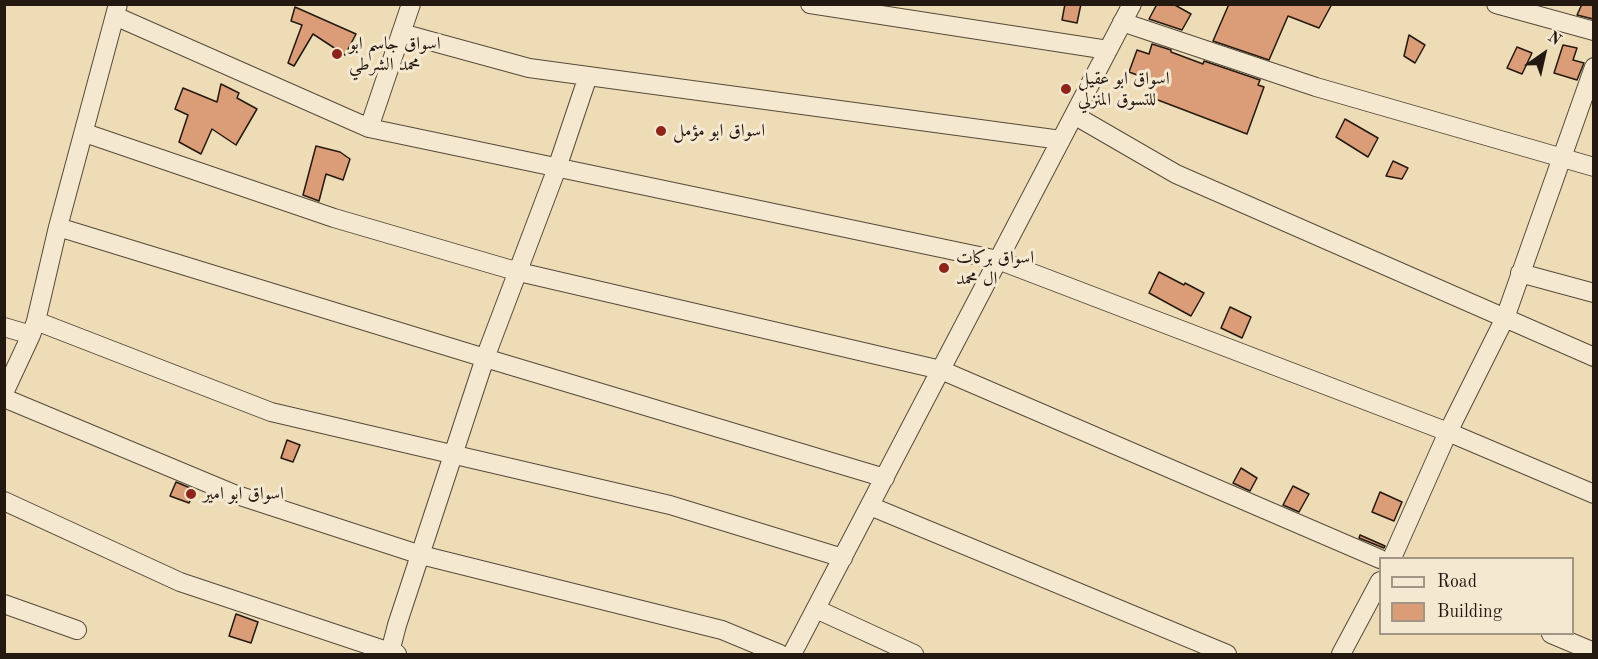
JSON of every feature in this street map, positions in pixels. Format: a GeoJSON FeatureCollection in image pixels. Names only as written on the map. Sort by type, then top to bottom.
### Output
{"type":"FeatureCollection","features":[{"type":"Feature","properties":{"kind":"street"},"geometry":{"type":"LineString","coordinates":[[369,128],[411,4]]}},
{"type":"Feature","properties":{"kind":"street"},"geometry":{"type":"LineString","coordinates":[[810,4],[1108,50]]}},
{"type":"Feature","properties":{"kind":"street"},"geometry":{"type":"LineString","coordinates":[[792,654],[1132,4]]}},
{"type":"Feature","properties":{"kind":"street"},"geometry":{"type":"LineString","coordinates":[[1496,4],[1593,31]]}},
{"type":"Feature","properties":{"kind":"street"},"geometry":{"type":"LineString","coordinates":[[4,393],[33,328],[117,10],[369,128],[998,260],[1448,432],[1593,494]]}},
{"type":"Feature","properties":{"kind":"street"},"geometry":{"type":"LineString","coordinates":[[1122,22],[1316,87],[1593,167]]}},
{"type":"Feature","properties":{"kind":"street"},"geometry":{"type":"LineString","coordinates":[[401,33],[529,68],[1061,140]]}},
{"type":"Feature","properties":{"kind":"street"},"geometry":{"type":"LineString","coordinates":[[1392,557],[1448,432],[1504,318],[1593,67]]}},
{"type":"Feature","properties":{"kind":"street"},"geometry":{"type":"LineString","coordinates":[[4,501],[180,582],[394,653],[397,625],[485,358],[557,168],[588,76]]}},
{"type":"Feature","properties":{"kind":"street"},"geometry":{"type":"LineString","coordinates":[[1074,115],[1176,174],[1593,357]]}},
{"type":"Feature","properties":{"kind":"street"},"geometry":{"type":"LineString","coordinates":[[85,133],[334,218],[519,272],[941,370],[1379,559]]}},
{"type":"Feature","properties":{"kind":"street"},"geometry":{"type":"LineString","coordinates":[[58,227],[885,478]]}},
{"type":"Feature","properties":{"kind":"street"},"geometry":{"type":"LineString","coordinates":[[1521,273],[1593,293]]}},
{"type":"Feature","properties":{"kind":"street"},"geometry":{"type":"LineString","coordinates":[[4,327],[33,328],[272,412],[670,505],[843,558]]}},
{"type":"Feature","properties":{"kind":"street"},"geometry":{"type":"LineString","coordinates":[[4,398],[234,494],[421,555],[722,630],[780,654]]}},
{"type":"Feature","properties":{"kind":"street"},"geometry":{"type":"LineString","coordinates":[[870,506],[1227,654]]}},
{"type":"Feature","properties":{"kind":"street"},"geometry":{"type":"LineString","coordinates":[[1341,654],[1379,583]]}},
{"type":"Feature","properties":{"kind":"street"},"geometry":{"type":"LineString","coordinates":[[4,604],[76,630]]}},
{"type":"Feature","properties":{"kind":"street"},"geometry":{"type":"LineString","coordinates":[[816,609],[914,654]]}},
{"type":"Feature","properties":{"kind":"street"},"geometry":{"type":"LineString","coordinates":[[1555,635],[1593,652]]}},
{"type":"Feature","properties":{"kind":"building"},"geometry":{"type":"Polygon","coordinates":[[[1065,4],[1081,4],[1077,23],[1062,20],[1065,4]]]}},
{"type":"Feature","properties":{"kind":"building"},"geometry":{"type":"Polygon","coordinates":[[[1157,4],[1173,4],[1191,14],[1182,30],[1149,19],[1157,4]]]}},
{"type":"Feature","properties":{"kind":"building"},"geometry":{"type":"Polygon","coordinates":[[[1229,4],[1332,4],[1319,28],[1288,16],[1269,60],[1213,41],[1229,4]]]}},
{"type":"Feature","properties":{"kind":"building"},"geometry":{"type":"Polygon","coordinates":[[[1582,4],[1593,4],[1593,19],[1577,15],[1582,4]]]}},
{"type":"Feature","properties":{"kind":"building"},"geometry":{"type":"Polygon","coordinates":[[[295,7],[356,34],[345,55],[313,34],[294,66],[288,63],[302,25],[291,21],[295,7]]]}},
{"type":"Feature","properties":{"kind":"building"},"geometry":{"type":"Polygon","coordinates":[[[1409,35],[1425,45],[1415,63],[1404,56],[1409,35]]]}},
{"type":"Feature","properties":{"kind":"building"},"geometry":{"type":"Polygon","coordinates":[[[1152,44],[1203,64],[1204,61],[1260,80],[1258,85],[1264,87],[1247,134],[1150,97],[1156,82],[1129,72],[1137,50],[1149,54],[1152,44]]]}},
{"type":"Feature","properties":{"kind":"building"},"geometry":{"type":"Polygon","coordinates":[[[1563,45],[1577,48],[1573,60],[1584,63],[1577,80],[1554,73],[1563,45]]]}},
{"type":"Feature","properties":{"kind":"building"},"geometry":{"type":"Polygon","coordinates":[[[1517,47],[1532,53],[1522,74],[1507,68],[1517,47]]]}},
{"type":"Feature","properties":{"kind":"building"},"geometry":{"type":"Polygon","coordinates":[[[221,84],[239,93],[237,98],[257,109],[236,145],[212,129],[201,154],[179,142],[188,115],[175,109],[183,88],[217,102],[221,84]]]}},
{"type":"Feature","properties":{"kind":"building"},"geometry":{"type":"Polygon","coordinates":[[[1345,119],[1378,138],[1368,157],[1336,137],[1345,119]]]}},
{"type":"Feature","properties":{"kind":"building"},"geometry":{"type":"Polygon","coordinates":[[[316,146],[340,152],[350,159],[343,180],[326,174],[319,201],[303,195],[316,146]]]}},
{"type":"Feature","properties":{"kind":"building"},"geometry":{"type":"Polygon","coordinates":[[[1393,161],[1408,168],[1402,179],[1386,176],[1393,161]]]}},
{"type":"Feature","properties":{"kind":"building"},"geometry":{"type":"Polygon","coordinates":[[[1159,272],[1204,293],[1191,316],[1149,293],[1159,272]]]}},
{"type":"Feature","properties":{"kind":"building"},"geometry":{"type":"Polygon","coordinates":[[[1230,307],[1251,317],[1242,338],[1221,328],[1230,307]]]}},
{"type":"Feature","properties":{"kind":"building"},"geometry":{"type":"Polygon","coordinates":[[[287,440],[300,445],[293,462],[281,458],[287,440]]]}},
{"type":"Feature","properties":{"kind":"building"},"geometry":{"type":"Polygon","coordinates":[[[1241,468],[1257,478],[1250,491],[1233,483],[1241,468]]]}},
{"type":"Feature","properties":{"kind":"building"},"geometry":{"type":"Polygon","coordinates":[[[176,482],[195,490],[189,503],[170,496],[176,482]]]}},
{"type":"Feature","properties":{"kind":"building"},"geometry":{"type":"Polygon","coordinates":[[[1293,486],[1309,494],[1299,512],[1283,505],[1293,486]]]}},
{"type":"Feature","properties":{"kind":"building"},"geometry":{"type":"Polygon","coordinates":[[[1380,492],[1402,502],[1394,521],[1372,512],[1380,492]]]}},
{"type":"Feature","properties":{"kind":"building"},"geometry":{"type":"Polygon","coordinates":[[[1360,535],[1385,546],[1384,548],[1359,538],[1360,535]]]}},
{"type":"Feature","properties":{"kind":"building"},"geometry":{"type":"Polygon","coordinates":[[[236,614],[258,622],[251,643],[229,636],[236,614]]]}},
{"type":"Feature","properties":{"kind":"place","name":"اسواق جاسم ابو محمد الشرطي"},"geometry":{"type":"Point","coordinates":[337,54]}},
{"type":"Feature","properties":{"kind":"place","name":"اسواق ابو عقيل للتسوق المنزلي"},"geometry":{"type":"Point","coordinates":[1066,89]}},
{"type":"Feature","properties":{"kind":"place","name":"اسواق ابو مؤمل"},"geometry":{"type":"Point","coordinates":[661,131]}},
{"type":"Feature","properties":{"kind":"place","name":"اسواق بركات ال محمد"},"geometry":{"type":"Point","coordinates":[944,268]}},
{"type":"Feature","properties":{"kind":"place","name":"اسواق ابو امير"},"geometry":{"type":"Point","coordinates":[191,494]}}]}
